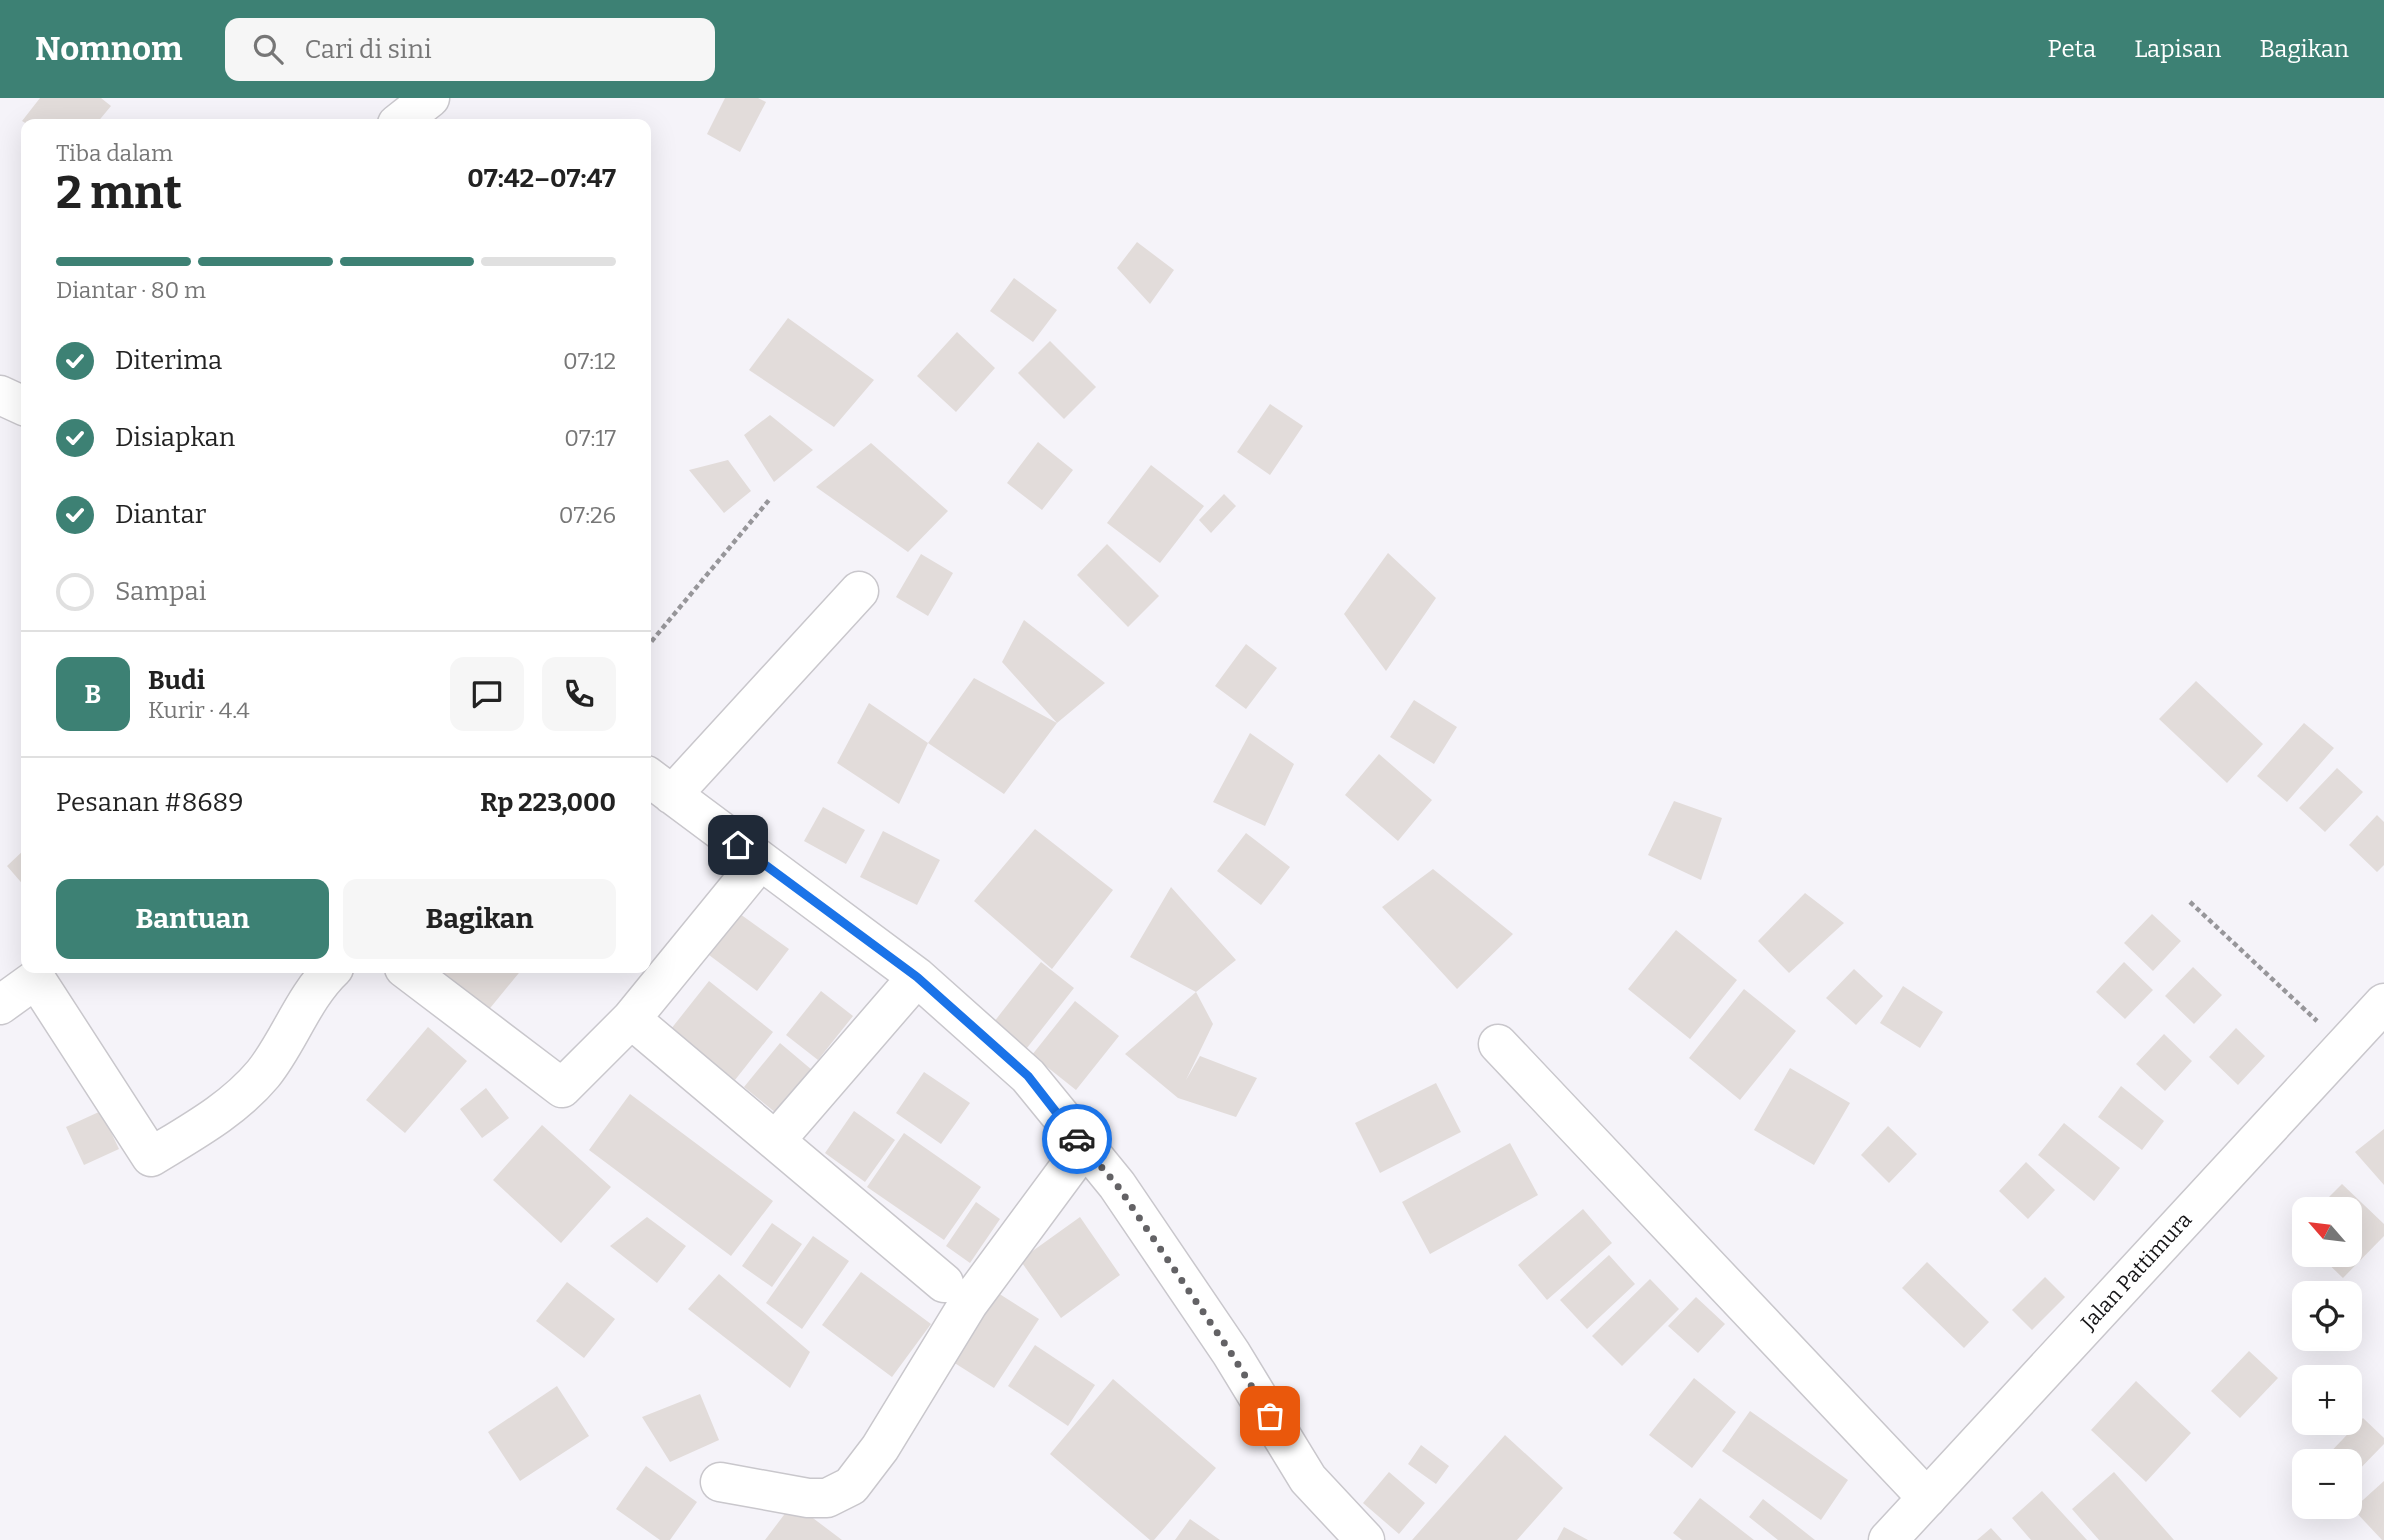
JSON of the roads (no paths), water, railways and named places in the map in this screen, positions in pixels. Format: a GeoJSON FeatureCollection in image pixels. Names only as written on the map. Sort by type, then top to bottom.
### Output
{"type":"FeatureCollection","features":[{"type":"Feature","properties":{"kind":"main road"},"geometry":{"type":"LineString","coordinates":[[0,395],[21,405]]}},
{"type":"Feature","properties":{"kind":"main road"},"geometry":{"type":"LineString","coordinates":[[859,591],[659,785],[917,977],[1028,1076],[1117,1185],[1224,1342],[1308,1479],[1365,1540]]}},
{"type":"Feature","properties":{"kind":"main road"},"geometry":{"type":"LineString","coordinates":[[411,973],[562,1088],[631,1019],[760,861]]}},
{"type":"Feature","properties":{"kind":"main road"},"geometry":{"type":"LineString","coordinates":[[0,1005],[42,973],[151,1157],[208,1122],[263,1074],[302,1011],[330,973]]}},
{"type":"Feature","properties":{"kind":"main road"},"geometry":{"type":"LineString","coordinates":[[776,1140],[917,977]]}},
{"type":"Feature","properties":{"kind":"main road","name":"Jalan Pattimura"},"geometry":{"type":"LineString","coordinates":[[1888,1540],[2384,1003]]}},
{"type":"Feature","properties":{"kind":"main road"},"geometry":{"type":"LineString","coordinates":[[631,1019],[944,1283]]}},
{"type":"Feature","properties":{"kind":"main road"},"geometry":{"type":"LineString","coordinates":[[1498,1044],[1927,1498]]}},
{"type":"Feature","properties":{"kind":"main road"},"geometry":{"type":"LineString","coordinates":[[720,1482],[808,1498],[827,1498],[851,1486],[880,1448],[968,1304],[1084,1147]]}}]}
